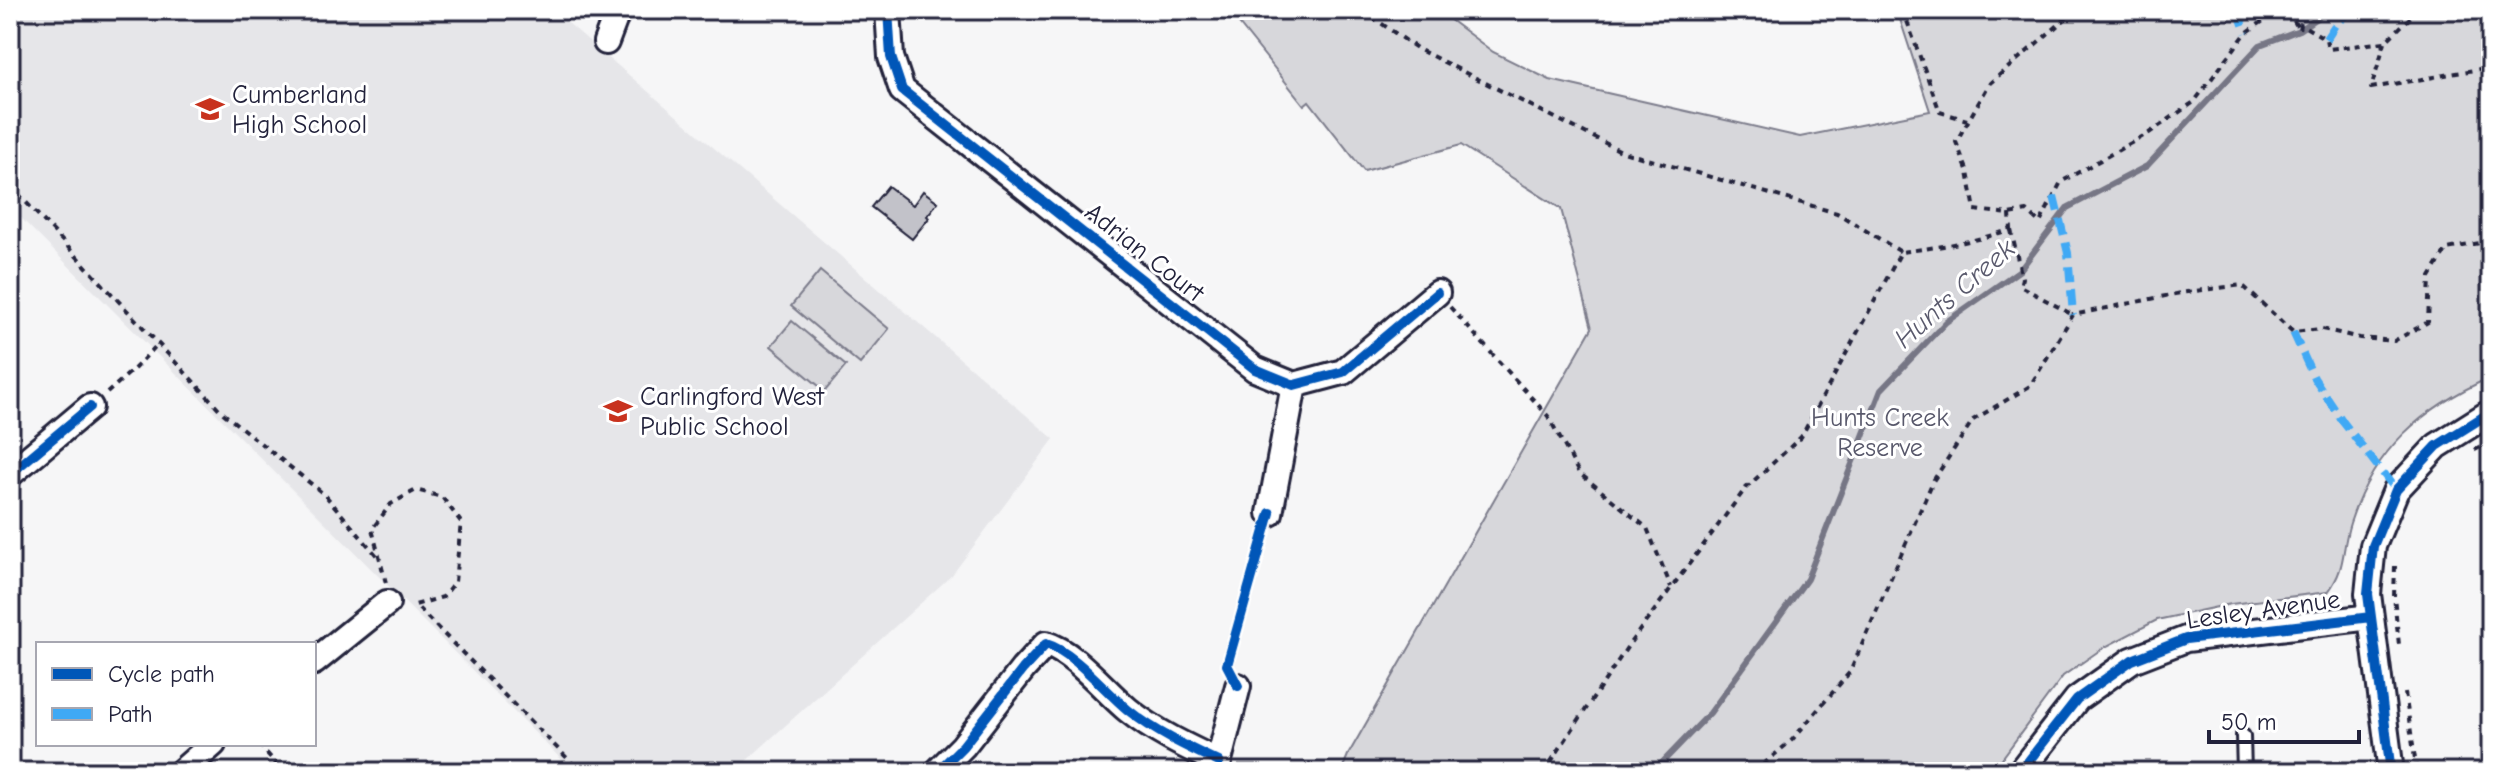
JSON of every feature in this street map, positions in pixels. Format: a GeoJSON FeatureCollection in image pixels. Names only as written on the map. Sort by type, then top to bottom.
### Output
{"type":"FeatureCollection","features":[{"type":"Feature","properties":{"kind":"street"},"geometry":{"type":"LineString","coordinates":[[606,42],[618,10]]}},
{"type":"Feature","properties":{"kind":"street","name":"Adrian Court"},"geometry":{"type":"LineString","coordinates":[[888,10],[891,57],[902,90],[1255,369],[1294,385]]}},
{"type":"Feature","properties":{"kind":"street"},"geometry":{"type":"LineString","coordinates":[[1270,513],[1294,385],[1343,372],[1437,293]]}},
{"type":"Feature","properties":{"kind":"street"},"geometry":{"type":"LineString","coordinates":[[10,474],[90,407]]}},
{"type":"Feature","properties":{"kind":"street"},"geometry":{"type":"LineString","coordinates":[[2391,772],[2368,594],[2373,546],[2396,490],[2437,446],[2491,412]]}},
{"type":"Feature","properties":{"kind":"street"},"geometry":{"type":"LineString","coordinates":[[316,660],[387,603]]}},
{"type":"Feature","properties":{"kind":"street","name":"Lesley Avenue"},"geometry":{"type":"LineString","coordinates":[[2020,772],[2077,699],[2132,660],[2186,639],[2371,617]]}},
{"type":"Feature","properties":{"kind":"street"},"geometry":{"type":"LineString","coordinates":[[937,772],[963,746],[1046,644],[1055,647],[1129,711],[1218,767],[1238,686]]}},
{"type":"Feature","properties":{"kind":"street"},"geometry":{"type":"LineString","coordinates":[[181,772],[211,746]]}},
{"type":"Feature","properties":{"kind":"lane"},"geometry":{"type":"LineString","coordinates":[[2243,736],[2244,772]]}},
{"type":"Feature","properties":{"kind":"path"},"geometry":{"type":"LineString","coordinates":[[1362,10],[1418,49],[1623,152],[1837,213],[1901,252],[1975,242],[2011,229]]}},
{"type":"Feature","properties":{"kind":"path"},"geometry":{"type":"LineString","coordinates":[[1903,10],[1940,112],[1967,120]]}},
{"type":"Feature","properties":{"kind":"path"},"geometry":{"type":"LineString","coordinates":[[2076,10],[1990,83],[1967,120],[1956,142],[1968,172],[1975,210],[2010,214],[2027,211],[2040,223],[2061,182],[2149,133],[2194,102],[2246,33],[2279,10]]}},
{"type":"Feature","properties":{"kind":"path"},"geometry":{"type":"LineString","coordinates":[[2288,10],[2299,30],[2300,24],[2326,39],[2328,49],[2385,42]]}},
{"type":"Feature","properties":{"kind":"path"},"geometry":{"type":"LineString","coordinates":[[2418,10],[2385,42],[2371,88],[2491,67]]}},
{"type":"Feature","properties":{"kind":"path"},"geometry":{"type":"LineString","coordinates":[[10,185],[223,413],[325,495],[379,559]]}},
{"type":"Feature","properties":{"kind":"path"},"geometry":{"type":"LineString","coordinates":[[2010,214],[2022,278],[2020,286],[2073,315],[2180,293],[2242,285],[2293,332],[2322,329],[2360,338],[2394,341],[2428,322],[2430,277],[2447,249],[2480,243],[2491,246]]}},
{"type":"Feature","properties":{"kind":"path"},"geometry":{"type":"LineString","coordinates":[[1544,772],[1630,643],[1746,488],[1801,437],[1901,252]]}},
{"type":"Feature","properties":{"kind":"path"},"geometry":{"type":"LineString","coordinates":[[1437,293],[1548,416],[1579,473],[1647,528],[1671,588]]}},
{"type":"Feature","properties":{"kind":"path"},"geometry":{"type":"LineString","coordinates":[[1754,772],[1792,740],[1850,672],[1933,481],[1973,420],[2030,386],[2073,315]]}},
{"type":"Feature","properties":{"kind":"path"},"geometry":{"type":"LineString","coordinates":[[90,407],[135,368],[158,343]]}},
{"type":"Feature","properties":{"kind":"path"},"geometry":{"type":"LineString","coordinates":[[2470,452],[2491,442]]}},
{"type":"Feature","properties":{"kind":"path"},"geometry":{"type":"LineString","coordinates":[[387,603],[385,574],[372,529],[391,504],[416,490],[442,497],[461,522],[455,582],[443,597],[415,605],[581,772]]}},
{"type":"Feature","properties":{"kind":"path"},"geometry":{"type":"LineString","coordinates":[[2395,560],[2394,596],[2400,654]]}},
{"type":"Feature","properties":{"kind":"path"},"geometry":{"type":"LineString","coordinates":[[2403,683],[2417,772]]}},
{"type":"Feature","properties":{"kind":"path"},"geometry":{"type":"LineString","coordinates":[[261,746],[283,772]]}},
{"type":"Feature","properties":{"kind":"shaded area","name":"Carlingford West Public School"},"geometry":{"type":"Polygon","coordinates":[[[10,10],[553,10],[1054,439],[952,575],[734,772],[574,772],[10,207],[10,10]]]}},
{"type":"Feature","properties":{"kind":"green space","name":"Hunts Creek Reserve"},"geometry":{"type":"Polygon","coordinates":[[[1228,10],[1437,10],[1493,52],[1550,80],[1800,137],[1930,111],[1897,10],[2491,10],[2491,377],[2443,402],[2422,417],[2387,452],[2360,497],[2347,533],[2341,566],[2328,592],[2231,604],[2157,620],[2103,648],[2063,676],[1992,772],[1341,772],[1592,328],[1561,209],[1461,145],[1364,171],[1309,101],[1304,105],[1228,10]]]}},
{"type":"Feature","properties":{"kind":"green space"},"geometry":{"type":"Polygon","coordinates":[[[820,271],[889,329],[860,364],[791,306],[820,271]]]}},
{"type":"Feature","properties":{"kind":"green space"},"geometry":{"type":"Polygon","coordinates":[[[792,321],[846,366],[825,391],[771,346],[792,321]]]}},
{"type":"Feature","properties":{"kind":"building"},"geometry":{"type":"Polygon","coordinates":[[[888,186],[913,205],[923,191],[938,202],[912,239],[871,207],[888,186]]]}},
{"type":"Feature","properties":{"kind":"waterway","name":"Hunts Creek"},"geometry":{"type":"LineString","coordinates":[[1653,772],[1710,713],[1807,579],[1881,390],[1946,322],[2020,270],[2067,208],[2147,166],[2260,45],[2299,30],[2328,10]]}},
{"type":"Feature","properties":{"kind":"marked path"},"geometry":{"type":"LineString","coordinates":[[2238,10],[2246,33]]}},
{"type":"Feature","properties":{"kind":"marked path"},"geometry":{"type":"LineString","coordinates":[[2326,39],[2351,10]]}},
{"type":"Feature","properties":{"kind":"marked path"},"geometry":{"type":"LineString","coordinates":[[2054,196],[2068,253],[2073,315]]}},
{"type":"Feature","properties":{"kind":"marked path"},"geometry":{"type":"LineString","coordinates":[[2293,332],[2314,378],[2343,422],[2396,490]]}},
{"type":"Feature","properties":{"kind":"cycle path"},"geometry":{"type":"LineString","coordinates":[[888,10],[891,57],[902,90],[1255,369],[1294,385],[1343,372],[1437,293]]}},
{"type":"Feature","properties":{"kind":"cycle path"},"geometry":{"type":"LineString","coordinates":[[10,474],[90,407]]}},
{"type":"Feature","properties":{"kind":"cycle path"},"geometry":{"type":"LineString","coordinates":[[2391,772],[2368,594],[2373,546],[2396,490],[2437,446],[2491,412]]}},
{"type":"Feature","properties":{"kind":"cycle path"},"geometry":{"type":"LineString","coordinates":[[1238,686],[1227,665],[1270,513]]}},
{"type":"Feature","properties":{"kind":"cycle path"},"geometry":{"type":"LineString","coordinates":[[2020,772],[2077,699],[2132,660],[2186,639],[2371,617]]}},
{"type":"Feature","properties":{"kind":"cycle path"},"geometry":{"type":"LineString","coordinates":[[937,772],[963,746],[1046,644],[1078,663],[1128,710],[1149,725],[1219,762]]}},
{"type":"Feature","properties":{"kind":"place","name":"Cumberland High School"},"geometry":{"type":"Point","coordinates":[210,109]}},
{"type":"Feature","properties":{"kind":"place","name":"Carlingford West Public School"},"geometry":{"type":"Point","coordinates":[618,411]}}]}
